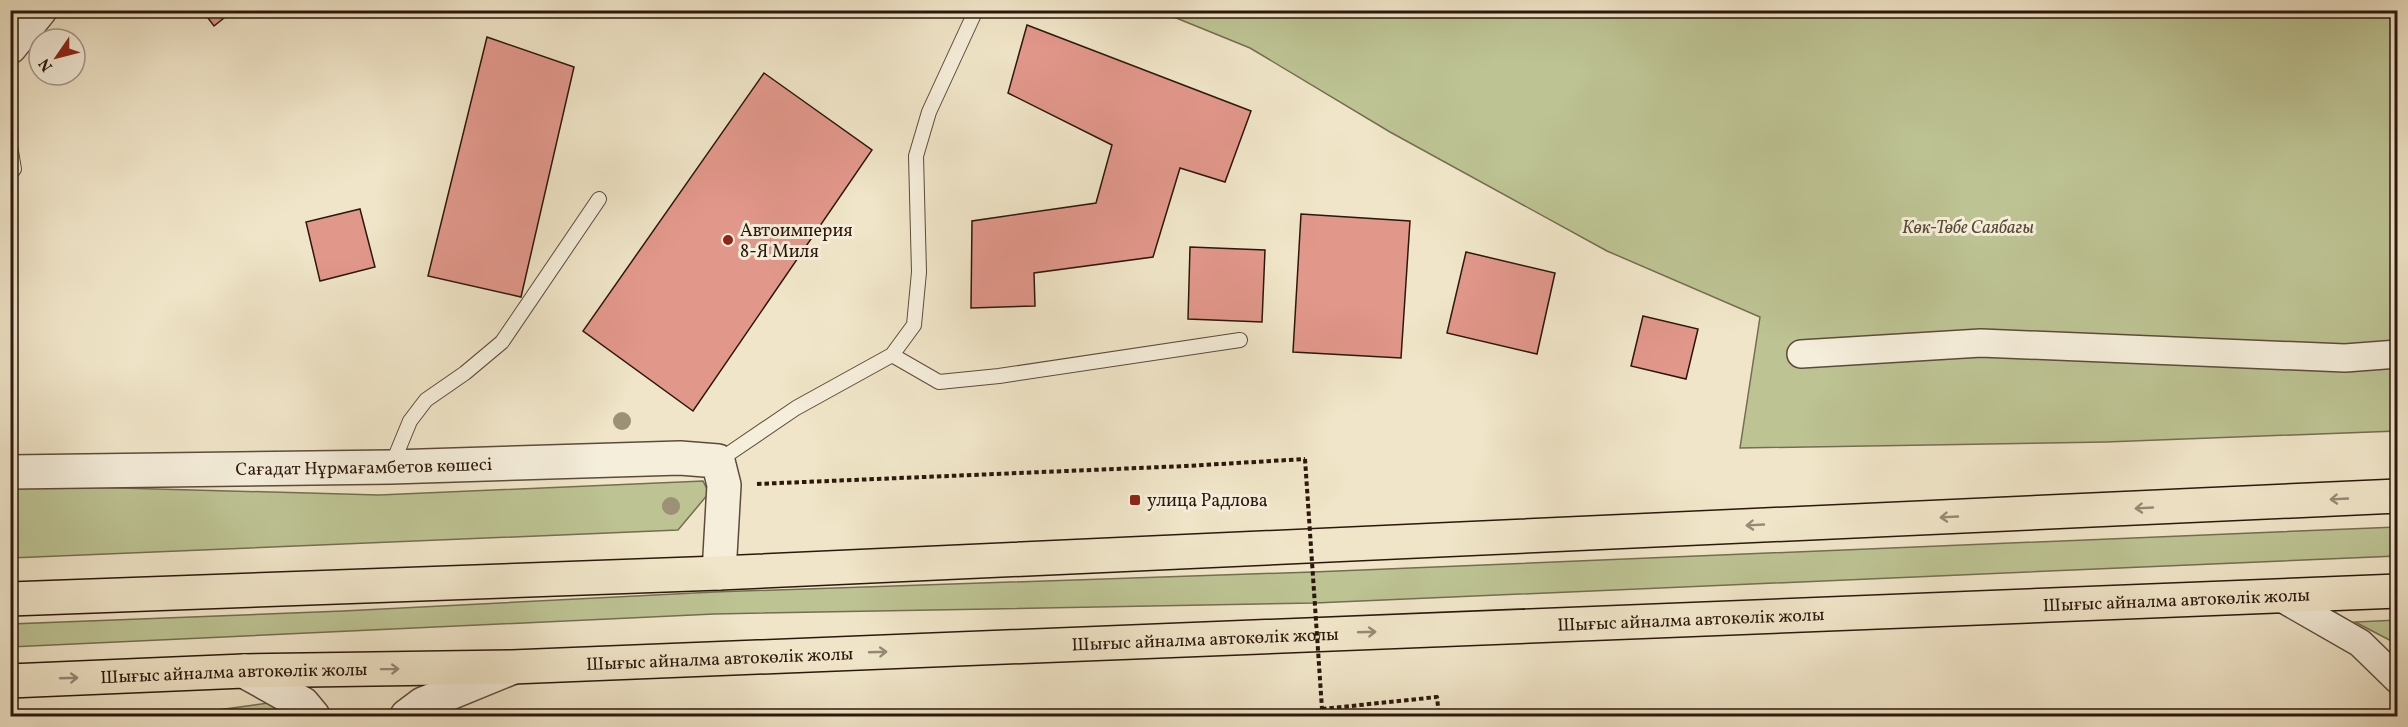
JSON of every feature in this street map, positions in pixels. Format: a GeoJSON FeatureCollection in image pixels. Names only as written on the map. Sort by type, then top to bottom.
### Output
{"type":"FeatureCollection","features":[{"type":"Feature","properties":{"kind":"main road"},"geometry":{"type":"LineString","coordinates":[[10,599],[719,573],[2397,496]]}},
{"type":"Feature","properties":{"kind":"main road","name":"Шығыс айналма автокөлік жолы"},"geometry":{"type":"LineString","coordinates":[[10,681],[244,671],[513,667],[2397,591]]}},
{"type":"Feature","properties":{"kind":"street"},"geometry":{"type":"LineString","coordinates":[[10,46],[40,10]]}},
{"type":"Feature","properties":{"kind":"street"},"geometry":{"type":"LineString","coordinates":[[1801,354],[1981,343],[2345,358],[2397,354]]}},
{"type":"Feature","properties":{"kind":"street","name":"Сағадат Нұрмағамбетов көшесі"},"geometry":{"type":"LineString","coordinates":[[10,472],[391,467],[680,458],[721,473]]}},
{"type":"Feature","properties":{"kind":"street"},"geometry":{"type":"LineString","coordinates":[[719,573],[721,473]]}},
{"type":"Feature","properties":{"kind":"street"},"geometry":{"type":"LineString","coordinates":[[2278,596],[2360,643],[2397,680]]}},
{"type":"Feature","properties":{"kind":"street"},"geometry":{"type":"LineString","coordinates":[[407,717],[423,704],[513,667]]}},
{"type":"Feature","properties":{"kind":"street"},"geometry":{"type":"LineString","coordinates":[[244,671],[303,704],[313,717]]}},
{"type":"Feature","properties":{"kind":"lane"},"geometry":{"type":"LineString","coordinates":[[721,473],[796,408],[892,355],[914,325],[919,272],[916,156],[929,112],[976,10]]}},
{"type":"Feature","properties":{"kind":"lane"},"geometry":{"type":"LineString","coordinates":[[10,146],[14,169],[10,174]]}},
{"type":"Feature","properties":{"kind":"lane"},"geometry":{"type":"LineString","coordinates":[[391,467],[410,421],[426,400],[465,373],[502,342],[599,199]]}},
{"type":"Feature","properties":{"kind":"lane"},"geometry":{"type":"LineString","coordinates":[[892,355],[939,382],[999,376],[1240,340]]}},
{"type":"Feature","properties":{"kind":"path"},"geometry":{"type":"LineString","coordinates":[[721,473],[1174,467],[1305,459],[1322,709],[1437,697],[1439,717]]}},
{"type":"Feature","properties":{"kind":"green space","name":"Көк-Төбе Саябағы"},"geometry":{"type":"Polygon","coordinates":[[[1159,11],[2397,11],[2397,431],[2106,442],[1740,448],[1760,317],[1607,251],[1390,132],[1250,48],[1159,11]]]}},
{"type":"Feature","properties":{"kind":"green space"},"geometry":{"type":"Polygon","coordinates":[[[703,481],[709,493],[678,530],[11,558],[10,485],[379,495],[703,481]]]}},
{"type":"Feature","properties":{"kind":"green space"},"geometry":{"type":"Polygon","coordinates":[[[2397,527],[2397,556],[1315,603],[714,614],[10,647],[11,624],[343,611],[714,592],[1313,572],[2397,527]]]}},
{"type":"Feature","properties":{"kind":"green space"},"geometry":{"type":"Polygon","coordinates":[[[2397,620],[2397,644],[2355,622],[2397,620]]]}},
{"type":"Feature","properties":{"kind":"green space"},"geometry":{"type":"Polygon","coordinates":[[[268,703],[290,716],[173,716],[268,703]]]}},
{"type":"Feature","properties":{"kind":"building"},"geometry":{"type":"Polygon","coordinates":[[[202,10],[234,10],[214,26],[202,10]]]}},
{"type":"Feature","properties":{"kind":"building"},"geometry":{"type":"Polygon","coordinates":[[[1027,25],[1251,111],[1225,182],[1180,168],[1153,257],[1034,273],[1035,306],[971,308],[972,221],[1096,203],[1112,145],[1008,93],[1027,25]]]}},
{"type":"Feature","properties":{"kind":"building"},"geometry":{"type":"Polygon","coordinates":[[[487,37],[574,67],[521,297],[428,276],[487,37]]]}},
{"type":"Feature","properties":{"kind":"building","name":"Автоимперия 8-Я Миля"},"geometry":{"type":"Polygon","coordinates":[[[764,73],[872,150],[693,411],[583,331],[764,73]]]}},
{"type":"Feature","properties":{"kind":"building"},"geometry":{"type":"Polygon","coordinates":[[[360,209],[375,267],[320,281],[306,222],[360,209]]]}},
{"type":"Feature","properties":{"kind":"building"},"geometry":{"type":"Polygon","coordinates":[[[1301,214],[1410,221],[1401,358],[1293,352],[1301,214]]]}},
{"type":"Feature","properties":{"kind":"building"},"geometry":{"type":"Polygon","coordinates":[[[1190,247],[1265,250],[1262,322],[1188,319],[1190,247]]]}},
{"type":"Feature","properties":{"kind":"building"},"geometry":{"type":"Polygon","coordinates":[[[1466,252],[1555,273],[1537,354],[1447,333],[1466,252]]]}},
{"type":"Feature","properties":{"kind":"building"},"geometry":{"type":"Polygon","coordinates":[[[1643,316],[1698,329],[1686,379],[1631,366],[1643,316]]]}},
{"type":"Feature","properties":{"kind":"place","name":"Автоимперия 8-Я Миля"},"geometry":{"type":"Point","coordinates":[728,240]}},
{"type":"Feature","properties":{"kind":"place","name":"улица Радлова"},"geometry":{"type":"Point","coordinates":[1135,500]}}]}
